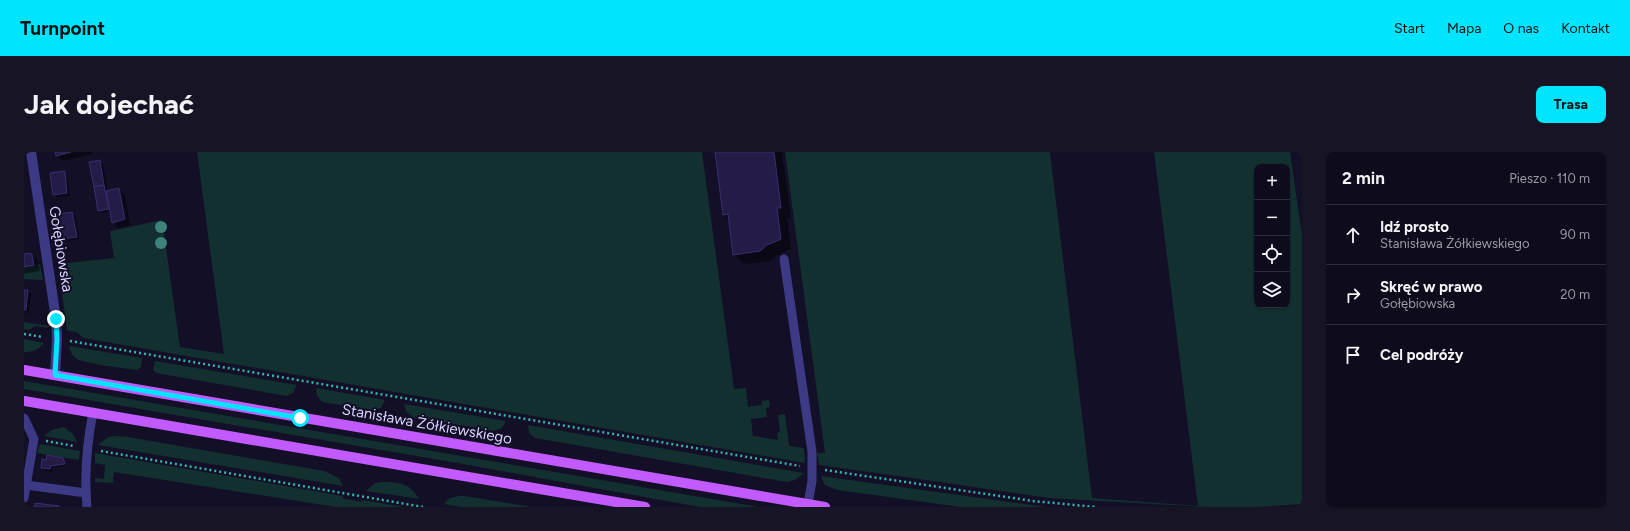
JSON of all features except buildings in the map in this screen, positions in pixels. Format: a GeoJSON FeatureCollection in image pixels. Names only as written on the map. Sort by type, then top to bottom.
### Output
{"type":"FeatureCollection","features":[{"type":"Feature","properties":{"kind":"main road","name":"Stanisława Żółkiewskiego"},"geometry":{"type":"LineString","coordinates":[[24,370],[825,507]]}},
{"type":"Feature","properties":{"kind":"main road"},"geometry":{"type":"LineString","coordinates":[[24,401],[646,507]]}},
{"type":"Feature","properties":{"kind":"street","name":"Gołębiowska"},"geometry":{"type":"LineString","coordinates":[[31,152],[56,319],[57,339],[55,375]]}},
{"type":"Feature","properties":{"kind":"lane"},"geometry":{"type":"LineString","coordinates":[[784,259],[812,452],[812,468],[808,504]]}},
{"type":"Feature","properties":{"kind":"lane"},"geometry":{"type":"LineString","coordinates":[[87,507],[87,448],[93,412]]}},
{"type":"Feature","properties":{"kind":"lane"},"geometry":{"type":"LineString","coordinates":[[24,418],[34,439],[26,474],[24,498]]}},
{"type":"Feature","properties":{"kind":"lane"},"geometry":{"type":"LineString","coordinates":[[26,485],[86,493]]}},
{"type":"Feature","properties":{"kind":"path"},"geometry":{"type":"LineString","coordinates":[[24,334],[812,468],[1033,501],[1096,507]]}},
{"type":"Feature","properties":{"kind":"path"},"geometry":{"type":"LineString","coordinates":[[34,439],[423,507]]}},
{"type":"Feature","properties":{"kind":"green space"},"geometry":{"type":"Polygon","coordinates":[[[197,152],[702,152],[734,389],[746,388],[748,407],[762,405],[761,401],[769,400],[770,407],[766,408],[767,417],[751,419],[753,436],[778,440],[777,433],[780,432],[778,415],[785,414],[789,446],[804,448],[805,463],[83,338],[78,333],[67,330],[58,264],[114,258],[110,231],[162,220],[180,347],[224,354],[197,152]]]}},
{"type":"Feature","properties":{"kind":"green space"},"geometry":{"type":"Polygon","coordinates":[[[785,152],[1050,152],[1092,498],[1198,506],[1154,152],[1290,152],[1302,235],[1302,504],[1259,507],[1205,507],[1049,498],[819,465],[817,453],[825,453],[785,152]]]}},
{"type":"Feature","properties":{"kind":"green space"},"geometry":{"type":"Polygon","coordinates":[[[40,264],[43,280],[24,279],[24,267],[40,264]]]}},
{"type":"Feature","properties":{"kind":"green space"},"geometry":{"type":"Polygon","coordinates":[[[24,322],[49,326],[48,328],[35,326],[29,330],[24,329],[24,322]]]}},
{"type":"Feature","properties":{"kind":"green space"},"geometry":{"type":"Polygon","coordinates":[[[24,339],[44,343],[35,350],[24,352],[24,339]]]}},
{"type":"Feature","properties":{"kind":"green space"},"geometry":{"type":"Polygon","coordinates":[[[69,346],[142,358],[141,367],[137,370],[82,361],[74,356],[69,346]]]}},
{"type":"Feature","properties":{"kind":"green space"},"geometry":{"type":"Polygon","coordinates":[[[155,361],[297,385],[293,393],[287,396],[156,373],[153,370],[155,361]]]}},
{"type":"Feature","properties":{"kind":"green space"},"geometry":{"type":"Polygon","coordinates":[[[24,381],[759,507],[700,507],[457,463],[24,389],[24,381]]]}},
{"type":"Feature","properties":{"kind":"green space"},"geometry":{"type":"Polygon","coordinates":[[[316,388],[385,400],[381,408],[373,410],[322,402],[317,396],[316,388]]]}},
{"type":"Feature","properties":{"kind":"green space"},"geometry":{"type":"Polygon","coordinates":[[[404,404],[506,421],[502,428],[494,431],[413,417],[406,411],[404,404]]]}},
{"type":"Feature","properties":{"kind":"green space"},"geometry":{"type":"Polygon","coordinates":[[[528,425],[804,473],[795,480],[787,482],[535,438],[529,433],[528,425]]]}},
{"type":"Feature","properties":{"kind":"green space"},"geometry":{"type":"Polygon","coordinates":[[[64,427],[73,434],[77,442],[44,436],[52,430],[64,427]]]}},
{"type":"Feature","properties":{"kind":"green space"},"geometry":{"type":"Polygon","coordinates":[[[108,437],[128,437],[324,471],[339,478],[343,486],[98,445],[108,437]]]}},
{"type":"Feature","properties":{"kind":"green space"},"geometry":{"type":"Polygon","coordinates":[[[40,444],[80,451],[79,460],[37,453],[40,444]]]}},
{"type":"Feature","properties":{"kind":"green space"},"geometry":{"type":"Polygon","coordinates":[[[95,453],[343,496],[342,498],[361,502],[362,500],[405,507],[336,507],[114,472],[113,483],[95,482],[95,478],[104,479],[105,465],[95,463],[95,453]]]}},
{"type":"Feature","properties":{"kind":"green space"},"geometry":{"type":"Polygon","coordinates":[[[821,476],[1046,507],[961,507],[837,490],[825,485],[821,476]]]}},
{"type":"Feature","properties":{"kind":"green space"},"geometry":{"type":"Polygon","coordinates":[[[382,482],[404,484],[416,494],[419,499],[366,491],[375,483],[382,482]]]}},
{"type":"Feature","properties":{"kind":"green space"},"geometry":{"type":"Polygon","coordinates":[[[459,496],[531,507],[462,507],[444,504],[450,498],[459,496]]]}},
{"type":"Feature","properties":{"kind":"route"},"geometry":{"type":"LineString","coordinates":[[56,319],[57,357],[55,375],[300,418]]}}]}
